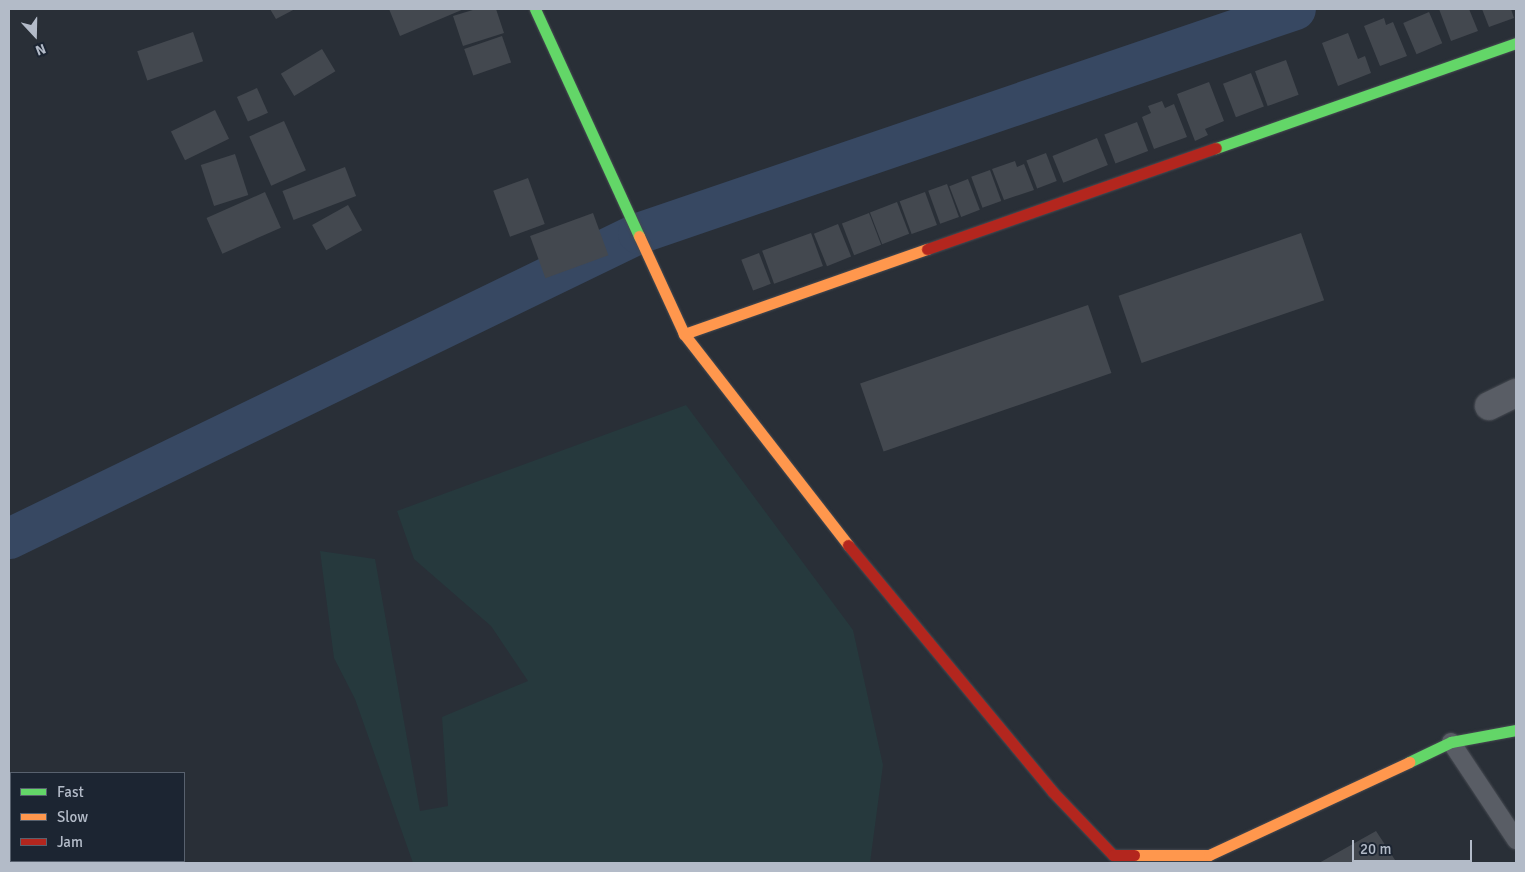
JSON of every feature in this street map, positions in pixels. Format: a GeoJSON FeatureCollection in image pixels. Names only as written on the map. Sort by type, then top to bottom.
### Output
{"type":"FeatureCollection","features":[{"type":"Feature","properties":{"kind":"street"},"geometry":{"type":"LineString","coordinates":[[534,9],[656,277],[684,334],[818,509],[1052,791],[1113,855],[1209,855],[1450,742],[1516,730]]}},
{"type":"Feature","properties":{"kind":"street"},"geometry":{"type":"LineString","coordinates":[[684,334],[1516,43]]}},
{"type":"Feature","properties":{"kind":"street"},"geometry":{"type":"LineString","coordinates":[[1489,406],[1516,393]]}},
{"type":"Feature","properties":{"kind":"lane"},"geometry":{"type":"LineString","coordinates":[[1450,742],[1516,840]]}},
{"type":"Feature","properties":{"kind":"green space"},"geometry":{"type":"Polygon","coordinates":[[[686,405],[853,630],[883,765],[870,863],[413,863],[355,699],[334,658],[320,551],[375,559],[420,811],[448,806],[442,717],[528,681],[491,626],[414,559],[397,511],[686,405]]]}},
{"type":"Feature","properties":{"kind":"building"},"geometry":{"type":"Polygon","coordinates":[[[270,9],[295,9],[276,19],[270,9]]]}},
{"type":"Feature","properties":{"kind":"building"},"geometry":{"type":"Polygon","coordinates":[[[389,9],[464,9],[400,36],[389,9]]]}},
{"type":"Feature","properties":{"kind":"building"},"geometry":{"type":"Polygon","coordinates":[[[476,9],[496,9],[504,33],[463,46],[453,16],[476,9]]]}},
{"type":"Feature","properties":{"kind":"building"},"geometry":{"type":"Polygon","coordinates":[[[1439,9],[1469,9],[1478,31],[1451,41],[1439,9]]]}},
{"type":"Feature","properties":{"kind":"building"},"geometry":{"type":"Polygon","coordinates":[[[1482,9],[1511,9],[1514,18],[1489,27],[1482,9]]]}},
{"type":"Feature","properties":{"kind":"building"},"geometry":{"type":"Polygon","coordinates":[[[1429,12],[1442,43],[1417,54],[1403,23],[1429,12]]]}},
{"type":"Feature","properties":{"kind":"building"},"geometry":{"type":"Polygon","coordinates":[[[1384,18],[1386,25],[1393,22],[1407,56],[1380,66],[1364,26],[1384,18]]]}},
{"type":"Feature","properties":{"kind":"building"},"geometry":{"type":"Polygon","coordinates":[[[193,32],[203,61],[147,81],[137,51],[193,32]]]}},
{"type":"Feature","properties":{"kind":"building"},"geometry":{"type":"Polygon","coordinates":[[[1348,33],[1358,59],[1365,56],[1371,73],[1338,86],[1322,43],[1348,33]]]}},
{"type":"Feature","properties":{"kind":"building"},"geometry":{"type":"Polygon","coordinates":[[[502,36],[511,62],[473,75],[464,49],[502,36]]]}},
{"type":"Feature","properties":{"kind":"building"},"geometry":{"type":"Polygon","coordinates":[[[322,49],[335,71],[294,96],[281,74],[322,49]]]}},
{"type":"Feature","properties":{"kind":"building"},"geometry":{"type":"Polygon","coordinates":[[[1286,60],[1299,95],[1268,106],[1255,71],[1286,60]]]}},
{"type":"Feature","properties":{"kind":"building"},"geometry":{"type":"Polygon","coordinates":[[[1251,73],[1264,107],[1236,117],[1223,84],[1251,73]]]}},
{"type":"Feature","properties":{"kind":"building"},"geometry":{"type":"Polygon","coordinates":[[[1209,82],[1224,121],[1205,129],[1208,135],[1195,141],[1177,94],[1209,82]]]}},
{"type":"Feature","properties":{"kind":"building"},"geometry":{"type":"Polygon","coordinates":[[[257,88],[268,113],[248,122],[237,97],[257,88]]]}},
{"type":"Feature","properties":{"kind":"building"},"geometry":{"type":"Polygon","coordinates":[[[1162,101],[1165,108],[1174,104],[1187,137],[1154,149],[1142,117],[1151,113],[1148,106],[1162,101]]]}},
{"type":"Feature","properties":{"kind":"building"},"geometry":{"type":"Polygon","coordinates":[[[215,110],[229,139],[185,160],[171,131],[215,110]]]}},
{"type":"Feature","properties":{"kind":"building"},"geometry":{"type":"Polygon","coordinates":[[[284,121],[306,170],[271,186],[249,136],[284,121]]]}},
{"type":"Feature","properties":{"kind":"building"},"geometry":{"type":"Polygon","coordinates":[[[1137,122],[1148,151],[1115,163],[1104,135],[1137,122]]]}},
{"type":"Feature","properties":{"kind":"building"},"geometry":{"type":"Polygon","coordinates":[[[1097,138],[1108,165],[1063,183],[1052,156],[1097,138]]]}},
{"type":"Feature","properties":{"kind":"building"},"geometry":{"type":"Polygon","coordinates":[[[1046,153],[1057,181],[1037,189],[1026,161],[1046,153]]]}},
{"type":"Feature","properties":{"kind":"building"},"geometry":{"type":"Polygon","coordinates":[[[235,154],[248,195],[214,206],[201,165],[235,154]]]}},
{"type":"Feature","properties":{"kind":"building"},"geometry":{"type":"Polygon","coordinates":[[[1015,161],[1017,167],[1024,164],[1034,190],[1004,200],[992,169],[1015,161]]]}},
{"type":"Feature","properties":{"kind":"building"},"geometry":{"type":"Polygon","coordinates":[[[345,167],[356,196],[294,220],[282,191],[345,167]]]}},
{"type":"Feature","properties":{"kind":"building"},"geometry":{"type":"Polygon","coordinates":[[[990,170],[1001,201],[982,208],[971,177],[990,170]]]}},
{"type":"Feature","properties":{"kind":"building"},"geometry":{"type":"Polygon","coordinates":[[[528,178],[545,224],[510,237],[493,191],[528,178]]]}},
{"type":"Feature","properties":{"kind":"building"},"geometry":{"type":"Polygon","coordinates":[[[968,179],[980,210],[961,217],[949,186],[968,179]]]}},
{"type":"Feature","properties":{"kind":"building"},"geometry":{"type":"Polygon","coordinates":[[[947,184],[959,217],[940,224],[928,191],[947,184]]]}},
{"type":"Feature","properties":{"kind":"building"},"geometry":{"type":"Polygon","coordinates":[[[265,192],[281,228],[222,254],[207,218],[265,192]]]}},
{"type":"Feature","properties":{"kind":"building"},"geometry":{"type":"Polygon","coordinates":[[[925,192],[937,225],[912,234],[900,201],[925,192]]]}},
{"type":"Feature","properties":{"kind":"building"},"geometry":{"type":"Polygon","coordinates":[[[897,202],[909,234],[882,244],[870,212],[897,202]]]}},
{"type":"Feature","properties":{"kind":"building"},"geometry":{"type":"Polygon","coordinates":[[[348,205],[362,230],[326,250],[312,225],[348,205]]]}},
{"type":"Feature","properties":{"kind":"building"},"geometry":{"type":"Polygon","coordinates":[[[593,213],[608,255],[545,278],[530,236],[593,213]]]}},
{"type":"Feature","properties":{"kind":"building"},"geometry":{"type":"Polygon","coordinates":[[[869,213],[881,245],[854,255],[842,223],[869,213]]]}},
{"type":"Feature","properties":{"kind":"building"},"geometry":{"type":"Polygon","coordinates":[[[838,224],[851,256],[827,266],[814,234],[838,224]]]}},
{"type":"Feature","properties":{"kind":"building"},"geometry":{"type":"Polygon","coordinates":[[[811,233],[823,266],[774,284],[762,251],[811,233]]]}},
{"type":"Feature","properties":{"kind":"building"},"geometry":{"type":"Polygon","coordinates":[[[1301,233],[1324,300],[1142,363],[1119,296],[1301,233]]]}},
{"type":"Feature","properties":{"kind":"building"},"geometry":{"type":"Polygon","coordinates":[[[759,253],[771,284],[753,291],[741,260],[759,253]]]}},
{"type":"Feature","properties":{"kind":"building"},"geometry":{"type":"Polygon","coordinates":[[[1088,305],[1111,373],[884,452],[860,383],[1088,305]]]}},
{"type":"Feature","properties":{"kind":"building"},"geometry":{"type":"Polygon","coordinates":[[[1376,831],[1397,863],[1319,863],[1376,831]]]}},
{"type":"Feature","properties":{"kind":"waterway"},"geometry":{"type":"LineString","coordinates":[[9,538],[638,233],[1295,9]]}},
{"type":"Feature","properties":{"kind":"traffic: fast"},"geometry":{"type":"LineString","coordinates":[[535,9],[639,236]]}},
{"type":"Feature","properties":{"kind":"traffic: fast"},"geometry":{"type":"LineString","coordinates":[[1216,148],[1516,43]]}},
{"type":"Feature","properties":{"kind":"traffic: fast"},"geometry":{"type":"LineString","coordinates":[[1409,762],[1451,742],[1516,730]]}},
{"type":"Feature","properties":{"kind":"traffic: slow"},"geometry":{"type":"LineString","coordinates":[[639,236],[684,334],[848,545]]}},
{"type":"Feature","properties":{"kind":"traffic: slow"},"geometry":{"type":"LineString","coordinates":[[684,334],[927,249]]}},
{"type":"Feature","properties":{"kind":"traffic: slow"},"geometry":{"type":"LineString","coordinates":[[1134,855],[1209,855],[1409,762]]}},
{"type":"Feature","properties":{"kind":"traffic: jam"},"geometry":{"type":"LineString","coordinates":[[927,249],[1216,148]]}},
{"type":"Feature","properties":{"kind":"traffic: jam"},"geometry":{"type":"LineString","coordinates":[[848,545],[1052,791],[1113,855],[1134,855]]}}]}
